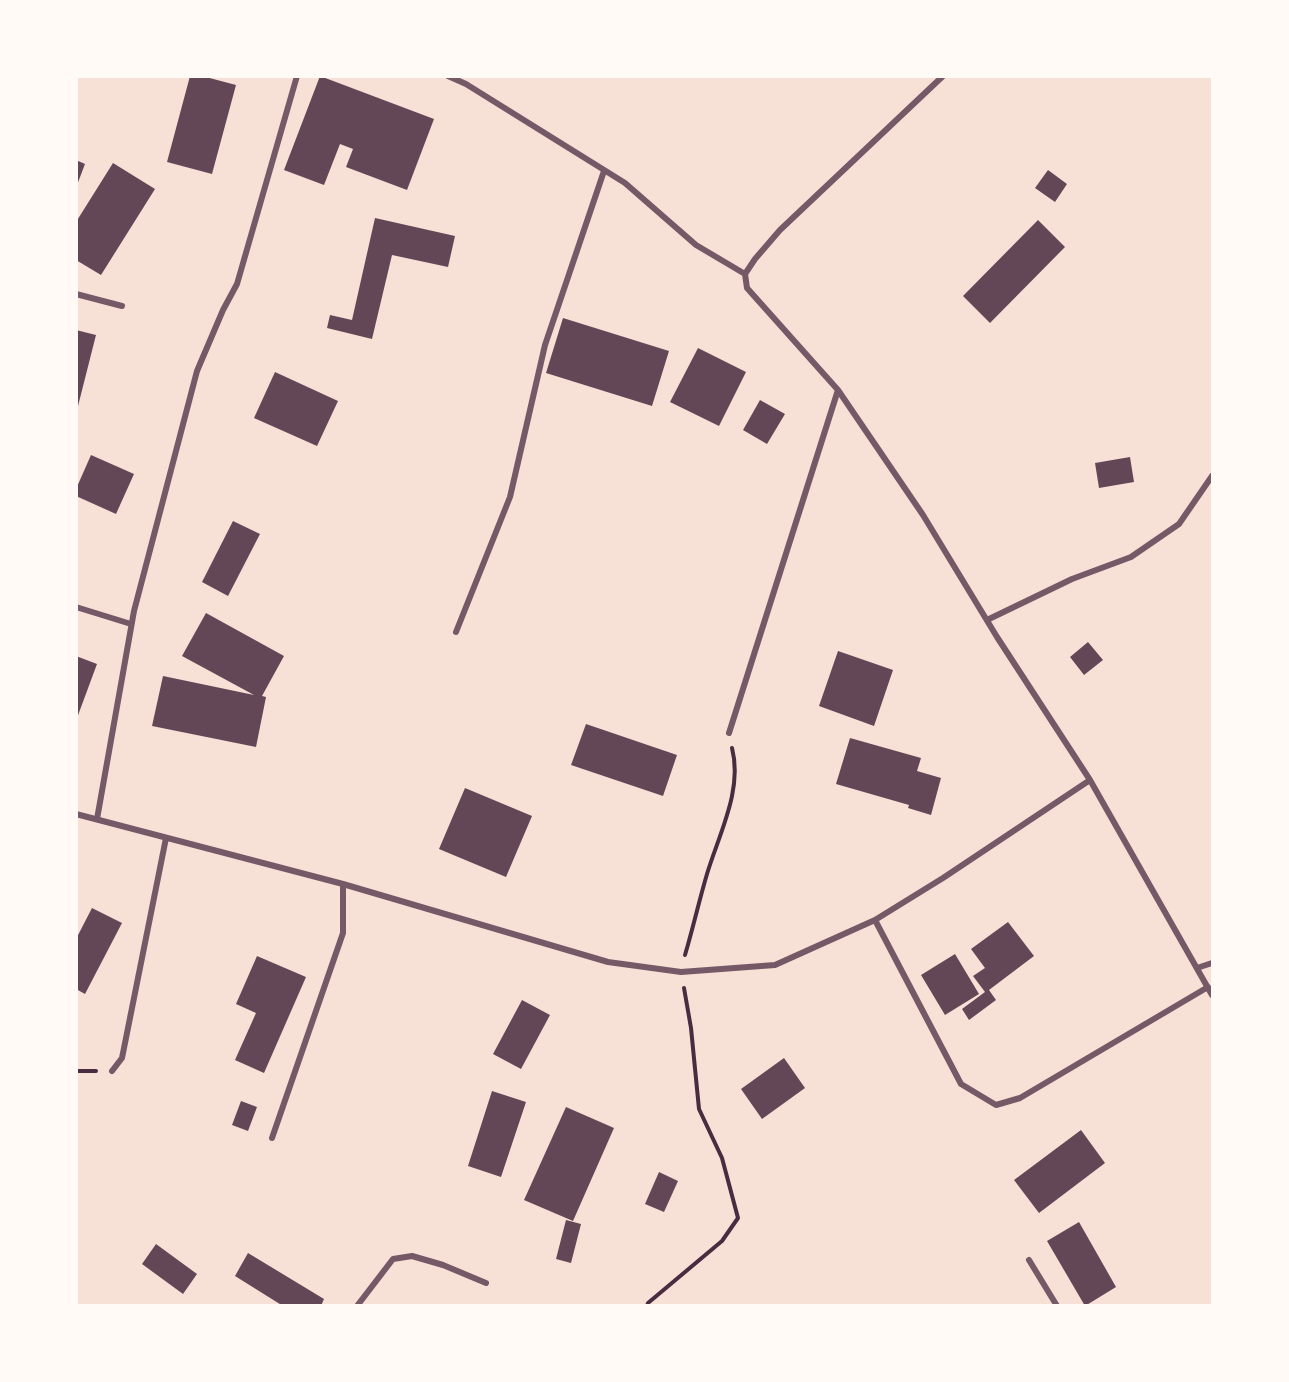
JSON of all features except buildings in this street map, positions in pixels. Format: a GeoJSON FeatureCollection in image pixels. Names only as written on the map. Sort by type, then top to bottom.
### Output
{"type":"FeatureCollection","features":[{"type":"Feature","properties":{"kind":"street"},"geometry":{"type":"LineString","coordinates":[[97,819],[131,624],[197,371],[223,310],[237,284],[297,76]]}},
{"type":"Feature","properties":{"kind":"street"},"geometry":{"type":"LineString","coordinates":[[448,76],[466,84],[624,183],[696,245],[745,274]]}},
{"type":"Feature","properties":{"kind":"street"},"geometry":{"type":"LineString","coordinates":[[943,76],[780,230],[745,274],[747,288],[838,390],[923,515],[987,620],[1090,780],[1212,995]]}},
{"type":"Feature","properties":{"kind":"street"},"geometry":{"type":"LineString","coordinates":[[456,632],[510,497],[545,345],[604,171]]}},
{"type":"Feature","properties":{"kind":"street"},"geometry":{"type":"LineString","coordinates":[[76,294],[122,306]]}},
{"type":"Feature","properties":{"kind":"street"},"geometry":{"type":"LineString","coordinates":[[729,734],[838,390]]}},
{"type":"Feature","properties":{"kind":"street"},"geometry":{"type":"LineString","coordinates":[[987,620],[1072,579],[1131,557],[1179,524],[1212,476]]}},
{"type":"Feature","properties":{"kind":"street"},"geometry":{"type":"LineString","coordinates":[[76,607],[131,624]]}},
{"type":"Feature","properties":{"kind":"street"},"geometry":{"type":"LineString","coordinates":[[76,814],[343,884],[608,962],[681,972],[775,965],[875,920],[943,878],[1090,780]]}},
{"type":"Feature","properties":{"kind":"street"},"geometry":{"type":"LineString","coordinates":[[112,1071],[122,1058],[166,838]]}},
{"type":"Feature","properties":{"kind":"street"},"geometry":{"type":"LineString","coordinates":[[272,1138],[343,933],[343,884]]}},
{"type":"Feature","properties":{"kind":"street"},"geometry":{"type":"LineString","coordinates":[[875,920],[961,1084],[996,1104],[1020,1098],[1208,987]]}},
{"type":"Feature","properties":{"kind":"street"},"geometry":{"type":"LineString","coordinates":[[1197,968],[1212,963]]}},
{"type":"Feature","properties":{"kind":"street"},"geometry":{"type":"LineString","coordinates":[[357,1305],[393,1259],[412,1256],[443,1265],[486,1283]]}},
{"type":"Feature","properties":{"kind":"street"},"geometry":{"type":"LineString","coordinates":[[1029,1260],[1057,1305]]}},
{"type":"Feature","properties":{"kind":"path"},"geometry":{"type":"LineString","coordinates":[[648,1305],[722,1241],[738,1218],[722,1158],[699,1108],[691,1028],[681,972],[732,796],[736,764],[729,734]]}}]}
